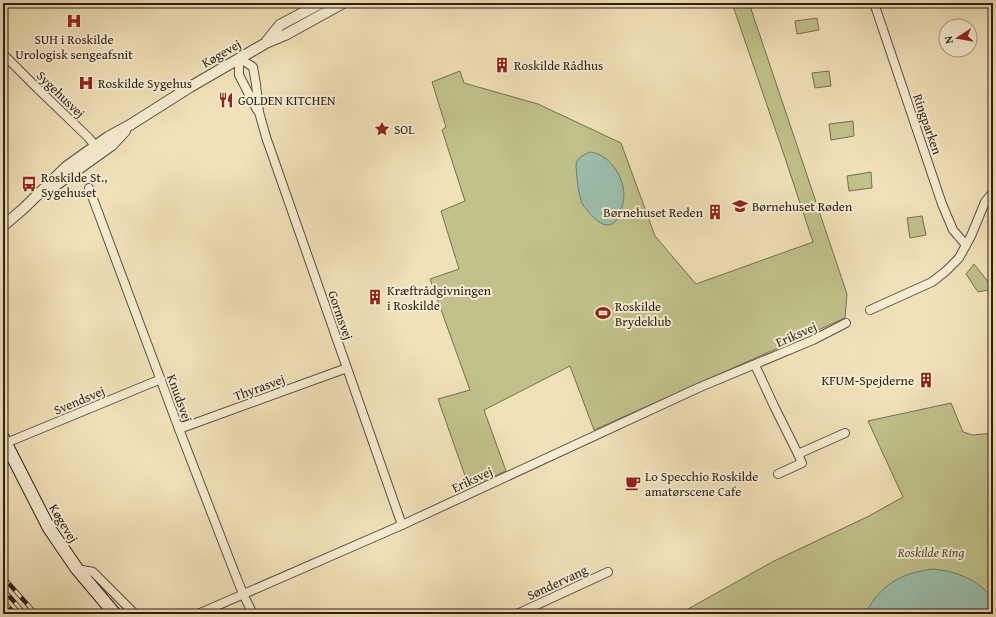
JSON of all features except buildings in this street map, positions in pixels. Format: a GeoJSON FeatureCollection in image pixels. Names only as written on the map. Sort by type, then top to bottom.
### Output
{"type":"FeatureCollection","features":[{"type":"Feature","properties":{"kind":"main road","name":"Køgevej"},"geometry":{"type":"LineString","coordinates":[[4,441],[49,528],[77,569],[115,614]]}},
{"type":"Feature","properties":{"kind":"street","name":"Køgevej"},"geometry":{"type":"LineString","coordinates":[[266,43],[280,25],[321,3]]}},
{"type":"Feature","properties":{"kind":"street","name":"Køgevej"},"geometry":{"type":"LineString","coordinates":[[3,226],[23,209],[66,167],[98,149],[108,136],[130,125],[239,58],[343,3]]}},
{"type":"Feature","properties":{"kind":"street","name":"Ringparken"},"geometry":{"type":"LineString","coordinates":[[878,4],[942,204],[953,230],[966,245]]}},
{"type":"Feature","properties":{"kind":"street","name":"Sygehusvej"},"geometry":{"type":"LineString","coordinates":[[3,54],[89,138],[98,149]]}},
{"type":"Feature","properties":{"kind":"street","name":"Gormsvej"},"geometry":{"type":"LineString","coordinates":[[259,112],[238,75],[239,58],[253,67],[259,112],[276,165],[402,525]]}},
{"type":"Feature","properties":{"kind":"street","name":"Knudsvej"},"geometry":{"type":"LineString","coordinates":[[89,188],[179,429],[243,594],[253,614]]}},
{"type":"Feature","properties":{"kind":"street"},"geometry":{"type":"LineString","coordinates":[[870,310],[932,282],[946,271],[959,258],[985,202],[993,192]]}},
{"type":"Feature","properties":{"kind":"street","name":"Eriksvej"},"geometry":{"type":"LineString","coordinates":[[198,614],[402,525],[698,388],[813,340],[846,323]]}},
{"type":"Feature","properties":{"kind":"street"},"geometry":{"type":"LineString","coordinates":[[755,364],[802,463],[778,474]]}},
{"type":"Feature","properties":{"kind":"street","name":"Thyrasvej"},"geometry":{"type":"LineString","coordinates":[[179,429],[347,368]]}},
{"type":"Feature","properties":{"kind":"street","name":"Svendsvej"},"geometry":{"type":"LineString","coordinates":[[4,441],[161,379]]}},
{"type":"Feature","properties":{"kind":"street"},"geometry":{"type":"LineString","coordinates":[[798,454],[845,432]]}},
{"type":"Feature","properties":{"kind":"street"},"geometry":{"type":"LineString","coordinates":[[77,569],[93,572],[135,614]]}},
{"type":"Feature","properties":{"kind":"street","name":"Søndervang"},"geometry":{"type":"LineString","coordinates":[[517,614],[608,572]]}},
{"type":"Feature","properties":{"kind":"green space"},"geometry":{"type":"Polygon","coordinates":[[[732,3],[749,3],[847,294],[845,318],[594,430],[570,366],[484,410],[506,471],[469,487],[438,399],[470,390],[430,279],[459,269],[441,211],[465,201],[442,130],[446,127],[432,82],[460,71],[464,83],[538,104],[621,143],[655,236],[696,284],[813,242],[732,3]]]}},
{"type":"Feature","properties":{"kind":"green space"},"geometry":{"type":"Polygon","coordinates":[[[817,18],[819,30],[797,34],[795,21],[817,18]]]}},
{"type":"Feature","properties":{"kind":"green space"},"geometry":{"type":"Polygon","coordinates":[[[829,71],[831,86],[815,88],[812,73],[829,71]]]}},
{"type":"Feature","properties":{"kind":"green space"},"geometry":{"type":"Polygon","coordinates":[[[853,121],[854,136],[831,140],[829,124],[853,121]]]}},
{"type":"Feature","properties":{"kind":"green space"},"geometry":{"type":"Polygon","coordinates":[[[871,172],[872,188],[849,191],[847,176],[871,172]]]}},
{"type":"Feature","properties":{"kind":"green space"},"geometry":{"type":"Polygon","coordinates":[[[922,216],[926,235],[910,238],[907,218],[922,216]]]}},
{"type":"Feature","properties":{"kind":"green space"},"geometry":{"type":"Polygon","coordinates":[[[974,264],[993,289],[978,292],[966,274],[974,264]]]}},
{"type":"Feature","properties":{"kind":"green space","name":"Roskilde Ring"},"geometry":{"type":"Polygon","coordinates":[[[951,403],[963,432],[973,435],[993,433],[993,614],[679,614],[774,561],[869,516],[903,497],[868,421],[951,403]]]}},
{"type":"Feature","properties":{"kind":"shaded area"},"geometry":{"type":"Polygon","coordinates":[[[590,152],[609,161],[618,173],[621,180],[624,196],[622,206],[618,217],[611,225],[601,223],[592,216],[582,203],[580,197],[576,163],[583,155],[590,152]]]}},
{"type":"Feature","properties":{"kind":"shaded area"},"geometry":{"type":"Polygon","coordinates":[[[933,569],[960,575],[978,584],[988,592],[993,600],[993,614],[865,614],[877,595],[893,582],[901,577],[933,569]]]}},
{"type":"Feature","properties":{"kind":"railway"},"geometry":{"type":"LineString","coordinates":[[3,577],[36,614]]}},
{"type":"Feature","properties":{"kind":"railway"},"geometry":{"type":"LineString","coordinates":[[3,589],[25,614]]}},
{"type":"Feature","properties":{"kind":"railway"},"geometry":{"type":"LineString","coordinates":[[3,601],[15,614]]}},
{"type":"Feature","properties":{"kind":"place","name":"SUH i Roskilde Urologisk sengeafsnit"},"geometry":{"type":"Point","coordinates":[74,21]}},
{"type":"Feature","properties":{"kind":"place","name":"Roskilde Rådhus"},"geometry":{"type":"Point","coordinates":[502,65]}},
{"type":"Feature","properties":{"kind":"place","name":"Roskilde Sygehus"},"geometry":{"type":"Point","coordinates":[86,83]}},
{"type":"Feature","properties":{"kind":"place","name":"GOLDEN KITCHEN"},"geometry":{"type":"Point","coordinates":[226,100]}},
{"type":"Feature","properties":{"kind":"place","name":"SOL"},"geometry":{"type":"Point","coordinates":[382,129]}},
{"type":"Feature","properties":{"kind":"place","name":"Roskilde St., Sygehuset"},"geometry":{"type":"Point","coordinates":[29,184]}},
{"type":"Feature","properties":{"kind":"place","name":"Børnehuset Røden"},"geometry":{"type":"Point","coordinates":[740,206]}},
{"type":"Feature","properties":{"kind":"place","name":"Børnehuset Reden"},"geometry":{"type":"Point","coordinates":[715,212]}},
{"type":"Feature","properties":{"kind":"place","name":"Kræftrådgivningen i Roskilde"},"geometry":{"type":"Point","coordinates":[375,297]}},
{"type":"Feature","properties":{"kind":"place","name":"Roskilde Brydeklub"},"geometry":{"type":"Point","coordinates":[603,313]}},
{"type":"Feature","properties":{"kind":"place","name":"KFUM-Spejderne"},"geometry":{"type":"Point","coordinates":[926,380]}},
{"type":"Feature","properties":{"kind":"place","name":"Lo Specchio Roskilde amatørscene Cafe"},"geometry":{"type":"Point","coordinates":[633,483]}}]}
